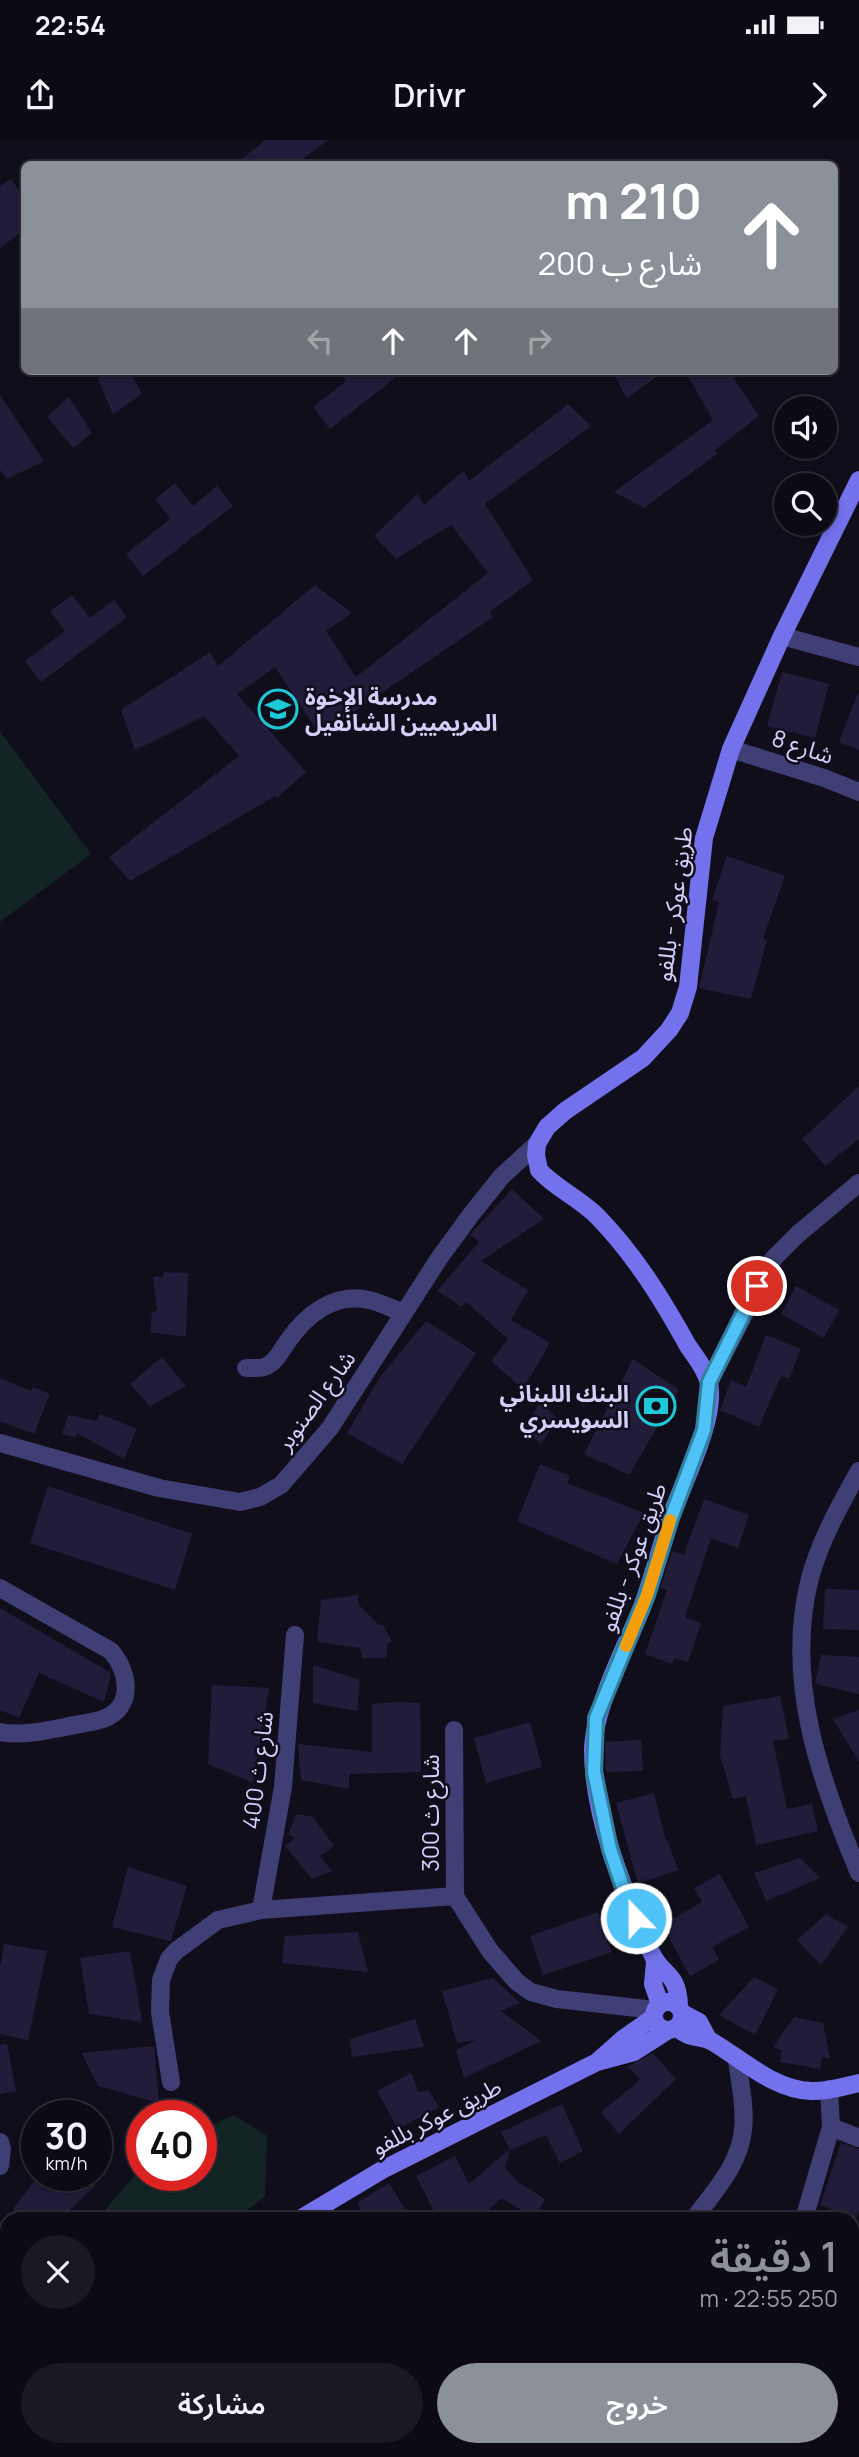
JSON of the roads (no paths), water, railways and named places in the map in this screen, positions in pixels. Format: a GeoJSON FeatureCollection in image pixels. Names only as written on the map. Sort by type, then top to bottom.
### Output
{"type":"FeatureCollection","features":[{"type":"Feature","properties":{"kind":"street","name":"طريق عوكر - بللفو"},"geometry":{"type":"LineString","coordinates":[[537,1144],[547,1127],[565,1111],[643,1058],[669,1030],[680,1013],[688,987],[704,838],[731,749],[782,636],[859,480]]}},
{"type":"Feature","properties":{"kind":"street"},"geometry":{"type":"LineString","coordinates":[[782,636],[859,657]]}},
{"type":"Feature","properties":{"kind":"street","name":"شارع 8"},"geometry":{"type":"LineString","coordinates":[[731,749],[824,778],[859,792]]}},
{"type":"Feature","properties":{"kind":"street"},"geometry":{"type":"LineString","coordinates":[[537,1144],[539,1170],[595,1214],[618,1238],[661,1296],[709,1382]]}},
{"type":"Feature","properties":{"kind":"street","name":"شارع الصنوبر"},"geometry":{"type":"LineString","coordinates":[[0,1443],[159,1488],[240,1503],[260,1497],[281,1485],[330,1428],[473,1212],[502,1176],[537,1144]]}},
{"type":"Feature","properties":{"kind":"street"},"geometry":{"type":"LineString","coordinates":[[709,1382],[773,1259],[798,1234],[859,1183]]}},
{"type":"Feature","properties":{"kind":"street"},"geometry":{"type":"LineString","coordinates":[[246,1368],[265,1367],[275,1361],[296,1330],[313,1312],[334,1302],[353,1298],[370,1300],[404,1313]]}},
{"type":"Feature","properties":{"kind":"street","name":"طريق عوكر - بللفو"},"geometry":{"type":"LineString","coordinates":[[656,2010],[653,1984],[655,1962],[626,1896],[610,1849],[594,1772],[593,1747],[596,1718],[647,1595],[671,1518],[704,1430],[709,1382]]}},
{"type":"Feature","properties":{"kind":"street"},"geometry":{"type":"LineString","coordinates":[[859,1471],[821,1546],[811,1576],[802,1628],[802,1662],[811,1738],[821,1776],[859,1873]]}},
{"type":"Feature","properties":{"kind":"street"},"geometry":{"type":"LineString","coordinates":[[0,1588],[111,1651],[120,1661],[126,1682],[123,1703],[115,1713],[105,1718],[43,1731],[0,1731]]}},
{"type":"Feature","properties":{"kind":"street","name":"شارع ث 400"},"geometry":{"type":"LineString","coordinates":[[261,1910],[282,1787],[295,1635]]}},
{"type":"Feature","properties":{"kind":"street","name":"شارع ث 300"},"geometry":{"type":"LineString","coordinates":[[454,1730],[455,1896]]}},
{"type":"Feature","properties":{"kind":"street"},"geometry":{"type":"LineString","coordinates":[[171,2082],[160,2012],[161,1980],[169,1959],[187,1940],[218,1920],[261,1910],[455,1896],[490,1951],[517,1982],[531,1992],[557,1998],[656,2010],[673,2002],[676,2019],[691,2037],[708,2039],[780,2084],[813,2091],[859,2083]]}},
{"type":"Feature","properties":{"kind":"street","name":"طريق عوكر - بللفو"},"geometry":{"type":"LineString","coordinates":[[655,1962],[666,1969],[674,1980],[678,1993],[676,2019]]}},
{"type":"Feature","properties":{"kind":"street"},"geometry":{"type":"LineString","coordinates":[[656,2010],[660,2029],[676,2019]]}},
{"type":"Feature","properties":{"kind":"street","name":"طريق عوكر بللفو"},"geometry":{"type":"LineString","coordinates":[[597,2062],[656,2010]]}},
{"type":"Feature","properties":{"kind":"street","name":"طريق عوكر بللفو"},"geometry":{"type":"LineString","coordinates":[[312,2212],[382,2170],[597,2062],[634,2052],[676,2019]]}},
{"type":"Feature","properties":{"kind":"street"},"geometry":{"type":"LineString","coordinates":[[699,2212],[730,2171],[738,2153],[744,2128],[737,2059]]}},
{"type":"Feature","properties":{"kind":"street"},"geometry":{"type":"LineString","coordinates":[[806,2212],[831,2127],[829,2089]]}},
{"type":"Feature","properties":{"kind":"street"},"geometry":{"type":"LineString","coordinates":[[831,2127],[859,2138]]}},
{"type":"Feature","properties":{"kind":"street"},"geometry":{"type":"LineString","coordinates":[[0,2141],[0,2166]]}},
{"type":"Feature","properties":{"kind":"place","name":"مدرسة الإخوة المريميين الشانفيل"},"geometry":{"type":"Point","coordinates":[278,709]}},
{"type":"Feature","properties":{"kind":"place","name":"البنك اللبناني السويسري"},"geometry":{"type":"Point","coordinates":[656,1406]}}]}
